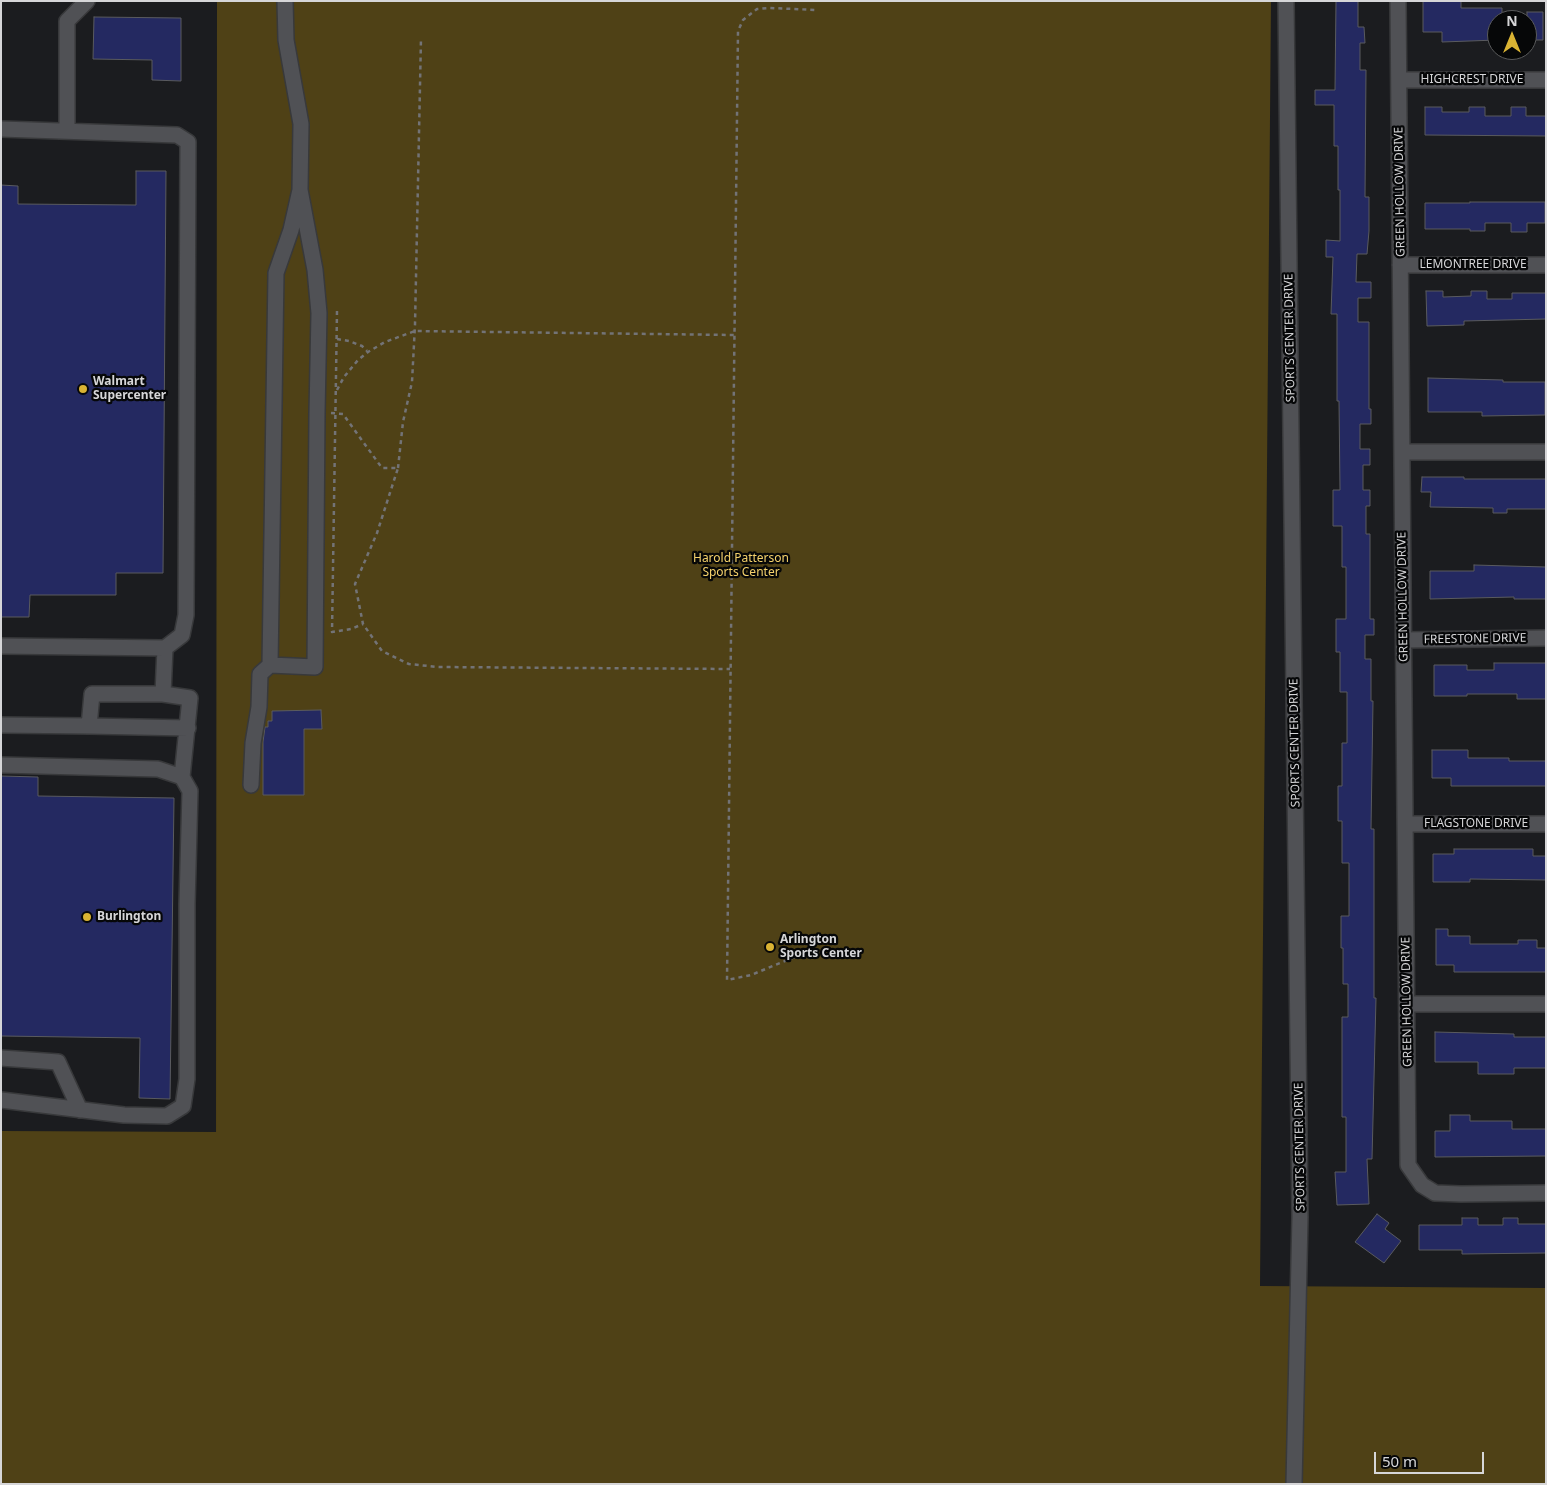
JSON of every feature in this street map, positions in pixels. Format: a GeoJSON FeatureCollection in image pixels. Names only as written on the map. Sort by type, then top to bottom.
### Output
{"type":"FeatureCollection","features":[{"type":"Feature","properties":{"kind":"street"},"geometry":{"type":"LineString","coordinates":[[67,132],[67,21],[87,1]]}},
{"type":"Feature","properties":{"kind":"street"},"geometry":{"type":"LineString","coordinates":[[250,785],[260,674],[270,665],[315,666],[317,413],[320,314],[315,270],[300,190],[301,124],[286,40],[285,1]]}},
{"type":"Feature","properties":{"kind":"street","name":"SPORTS CENTER DRIVE"},"geometry":{"type":"LineString","coordinates":[[1286,1],[1300,1217],[1294,1484]]}},
{"type":"Feature","properties":{"kind":"street","name":"GREEN HOLLOW DRIVE"},"geometry":{"type":"LineString","coordinates":[[1398,1],[1408,1165],[1422,1185],[1436,1193],[1546,1193]]}},
{"type":"Feature","properties":{"kind":"street","name":"HIGHCREST DRIVE"},"geometry":{"type":"LineString","coordinates":[[1399,80],[1546,80]]}},
{"type":"Feature","properties":{"kind":"street"},"geometry":{"type":"LineString","coordinates":[[1,129],[177,135],[188,142],[186,615],[182,635],[165,648],[1,646]]}},
{"type":"Feature","properties":{"kind":"street"},"geometry":{"type":"LineString","coordinates":[[270,665],[276,273],[291,230],[300,190]]}},
{"type":"Feature","properties":{"kind":"street","name":"LEMONTREE DRIVE"},"geometry":{"type":"LineString","coordinates":[[1400,265],[1546,265]]}},
{"type":"Feature","properties":{"kind":"street"},"geometry":{"type":"LineString","coordinates":[[1402,452],[1546,452]]}},
{"type":"Feature","properties":{"kind":"street","name":"FREESTONE DRIVE"},"geometry":{"type":"LineString","coordinates":[[1404,640],[1546,638]]}},
{"type":"Feature","properties":{"kind":"street"},"geometry":{"type":"LineString","coordinates":[[163,694],[165,648]]}},
{"type":"Feature","properties":{"kind":"street"},"geometry":{"type":"LineString","coordinates":[[1,1100],[124,1115],[167,1116],[183,1106],[188,1079],[190,792],[182,777],[190,698],[163,694],[92,694],[89,726]]}},
{"type":"Feature","properties":{"kind":"street"},"geometry":{"type":"LineString","coordinates":[[1,725],[188,728]]}},
{"type":"Feature","properties":{"kind":"street"},"geometry":{"type":"LineString","coordinates":[[1,765],[158,769],[182,777]]}},
{"type":"Feature","properties":{"kind":"street","name":"FLAGSTONE DRIVE"},"geometry":{"type":"LineString","coordinates":[[1405,824],[1546,824]]}},
{"type":"Feature","properties":{"kind":"street"},"geometry":{"type":"LineString","coordinates":[[1407,1004],[1546,1004]]}},
{"type":"Feature","properties":{"kind":"street"},"geometry":{"type":"LineString","coordinates":[[1,1058],[58,1062],[80,1110]]}},
{"type":"Feature","properties":{"kind":"path"},"geometry":{"type":"LineString","coordinates":[[802,954],[751,975],[727,980],[738,31],[743,20],[758,9],[817,10]]}},
{"type":"Feature","properties":{"kind":"path"},"geometry":{"type":"LineString","coordinates":[[421,38],[415,331],[412,382],[403,422],[398,468],[377,533],[355,584],[363,624],[382,652],[409,664],[438,667],[730,669]]}},
{"type":"Feature","properties":{"kind":"path"},"geometry":{"type":"LineString","coordinates":[[337,311],[332,632],[351,629],[363,624]]}},
{"type":"Feature","properties":{"kind":"path"},"geometry":{"type":"LineString","coordinates":[[336,390],[348,371],[368,352],[393,339],[415,331],[734,335]]}},
{"type":"Feature","properties":{"kind":"path"},"geometry":{"type":"LineString","coordinates":[[337,339],[350,341],[362,346],[368,352]]}},
{"type":"Feature","properties":{"kind":"path"},"geometry":{"type":"LineString","coordinates":[[317,413],[343,414],[382,468],[398,468]]}},
{"type":"Feature","properties":{"kind":"green space","name":"Harold Patterson Sports Center"},"geometry":{"type":"Polygon","coordinates":[[[217,1],[1271,1],[1260,1286],[1546,1288],[1546,1484],[1,1484],[1,1131],[216,1132],[217,1]]]}},
{"type":"Feature","properties":{"kind":"building"},"geometry":{"type":"Polygon","coordinates":[[[1336,1],[1358,1],[1358,27],[1364,27],[1365,43],[1360,43],[1360,70],[1366,70],[1365,197],[1369,197],[1369,231],[1367,254],[1357,254],[1356,282],[1371,282],[1371,298],[1358,298],[1358,322],[1369,322],[1369,409],[1371,409],[1371,424],[1360,424],[1360,449],[1370,449],[1370,465],[1363,465],[1363,490],[1370,490],[1370,506],[1366,506],[1366,534],[1370,534],[1370,619],[1374,619],[1374,635],[1365,635],[1365,659],[1371,659],[1371,701],[1373,701],[1371,829],[1374,829],[1374,998],[1376,998],[1372,1159],[1367,1159],[1369,1204],[1337,1205],[1335,1172],[1346,1172],[1346,1117],[1342,1117],[1342,1017],[1348,1017],[1348,984],[1343,984],[1341,916],[1349,916],[1349,863],[1342,863],[1342,821],[1338,821],[1338,786],[1342,786],[1342,743],[1347,743],[1347,692],[1340,692],[1340,652],[1336,652],[1336,619],[1346,619],[1346,567],[1342,567],[1342,526],[1333,526],[1333,490],[1340,490],[1337,314],[1331,314],[1333,257],[1326,257],[1326,240],[1340,241],[1340,190],[1338,190],[1338,146],[1334,146],[1334,105],[1315,105],[1315,90],[1335,90],[1336,1]]]}},
{"type":"Feature","properties":{"kind":"building"},"geometry":{"type":"Polygon","coordinates":[[[1423,1],[1461,1],[1461,8],[1502,8],[1502,10],[1487,10],[1487,40],[1442,42],[1442,32],[1423,32],[1423,1]]]}},
{"type":"Feature","properties":{"kind":"building"},"geometry":{"type":"Polygon","coordinates":[[[1537,12],[1543,12],[1543,40],[1537,40],[1537,12]]]}},
{"type":"Feature","properties":{"kind":"building"},"geometry":{"type":"Polygon","coordinates":[[[94,17],[181,18],[181,81],[152,80],[152,60],[93,59],[94,17]]]}},
{"type":"Feature","properties":{"kind":"building"},"geometry":{"type":"Polygon","coordinates":[[[1425,107],[1442,107],[1442,112],[1469,112],[1469,107],[1485,107],[1485,116],[1511,116],[1511,107],[1526,107],[1526,116],[1546,116],[1546,136],[1425,135],[1425,107]]]}},
{"type":"Feature","properties":{"kind":"building","name":"Walmart Supercenter"},"geometry":{"type":"Polygon","coordinates":[[[136,171],[166,171],[163,573],[116,573],[116,595],[30,595],[29,617],[1,617],[1,185],[18,186],[18,204],[136,205],[136,171]]]}},
{"type":"Feature","properties":{"kind":"building"},"geometry":{"type":"Polygon","coordinates":[[[1545,202],[1545,223],[1527,223],[1527,232],[1511,232],[1511,223],[1485,223],[1485,231],[1425,229],[1425,203],[1545,202]]]}},
{"type":"Feature","properties":{"kind":"building"},"geometry":{"type":"Polygon","coordinates":[[[1426,291],[1443,291],[1443,297],[1471,296],[1471,291],[1487,291],[1487,299],[1512,299],[1512,293],[1546,293],[1546,319],[1464,321],[1464,325],[1427,326],[1426,291]]]}},
{"type":"Feature","properties":{"kind":"building"},"geometry":{"type":"Polygon","coordinates":[[[1428,378],[1545,382],[1545,415],[1482,416],[1482,412],[1428,412],[1428,378]]]}},
{"type":"Feature","properties":{"kind":"building"},"geometry":{"type":"Polygon","coordinates":[[[1422,477],[1546,479],[1546,509],[1507,509],[1507,513],[1493,513],[1493,508],[1430,507],[1431,492],[1421,492],[1422,477]]]}},
{"type":"Feature","properties":{"kind":"building"},"geometry":{"type":"Polygon","coordinates":[[[1474,565],[1546,567],[1546,599],[1514,599],[1514,597],[1430,599],[1430,571],[1474,571],[1474,565]]]}},
{"type":"Feature","properties":{"kind":"building"},"geometry":{"type":"Polygon","coordinates":[[[1494,663],[1546,663],[1546,699],[1517,699],[1517,694],[1434,696],[1434,665],[1467,665],[1467,670],[1494,670],[1494,663]]]}},
{"type":"Feature","properties":{"kind":"building"},"geometry":{"type":"Polygon","coordinates":[[[321,710],[322,729],[304,729],[304,795],[263,795],[263,742],[265,727],[268,727],[268,721],[272,721],[272,711],[321,710]]]}},
{"type":"Feature","properties":{"kind":"building"},"geometry":{"type":"Polygon","coordinates":[[[1432,750],[1468,750],[1468,758],[1509,758],[1509,761],[1546,761],[1546,786],[1451,786],[1451,778],[1432,778],[1432,750]]]}},
{"type":"Feature","properties":{"kind":"building","name":"Burlington"},"geometry":{"type":"Polygon","coordinates":[[[1,776],[38,777],[38,796],[174,798],[170,1099],[139,1098],[140,1038],[1,1036],[1,776]]]}},
{"type":"Feature","properties":{"kind":"building"},"geometry":{"type":"Polygon","coordinates":[[[1454,849],[1533,849],[1533,856],[1546,856],[1546,880],[1470,879],[1470,882],[1433,882],[1433,854],[1454,854],[1454,849]]]}},
{"type":"Feature","properties":{"kind":"building"},"geometry":{"type":"Polygon","coordinates":[[[1436,929],[1448,929],[1448,936],[1470,936],[1470,944],[1518,944],[1518,940],[1537,940],[1537,948],[1546,948],[1546,972],[1454,972],[1454,965],[1436,965],[1436,929]]]}},
{"type":"Feature","properties":{"kind":"building"},"geometry":{"type":"Polygon","coordinates":[[[1435,1032],[1514,1034],[1514,1037],[1546,1037],[1546,1068],[1514,1068],[1514,1074],[1478,1074],[1478,1062],[1435,1062],[1435,1032]]]}},
{"type":"Feature","properties":{"kind":"building"},"geometry":{"type":"Polygon","coordinates":[[[1450,1115],[1470,1115],[1470,1121],[1512,1121],[1512,1129],[1546,1129],[1546,1156],[1435,1157],[1435,1131],[1450,1131],[1450,1115]]]}},
{"type":"Feature","properties":{"kind":"building"},"geometry":{"type":"Polygon","coordinates":[[[1377,1214],[1389,1223],[1385,1229],[1401,1241],[1384,1263],[1355,1242],[1377,1214]]]}},
{"type":"Feature","properties":{"kind":"building"},"geometry":{"type":"Polygon","coordinates":[[[1462,1218],[1478,1218],[1478,1225],[1503,1225],[1503,1218],[1518,1218],[1518,1224],[1546,1224],[1546,1253],[1462,1254],[1462,1250],[1419,1250],[1419,1225],[1462,1225],[1462,1218]]]}},
{"type":"Feature","properties":{"kind":"place","name":"Walmart Supercenter"},"geometry":{"type":"Point","coordinates":[83,389]}},
{"type":"Feature","properties":{"kind":"place","name":"Burlington"},"geometry":{"type":"Point","coordinates":[87,917]}},
{"type":"Feature","properties":{"kind":"place","name":"Arlington Sports Center"},"geometry":{"type":"Point","coordinates":[770,947]}}]}
